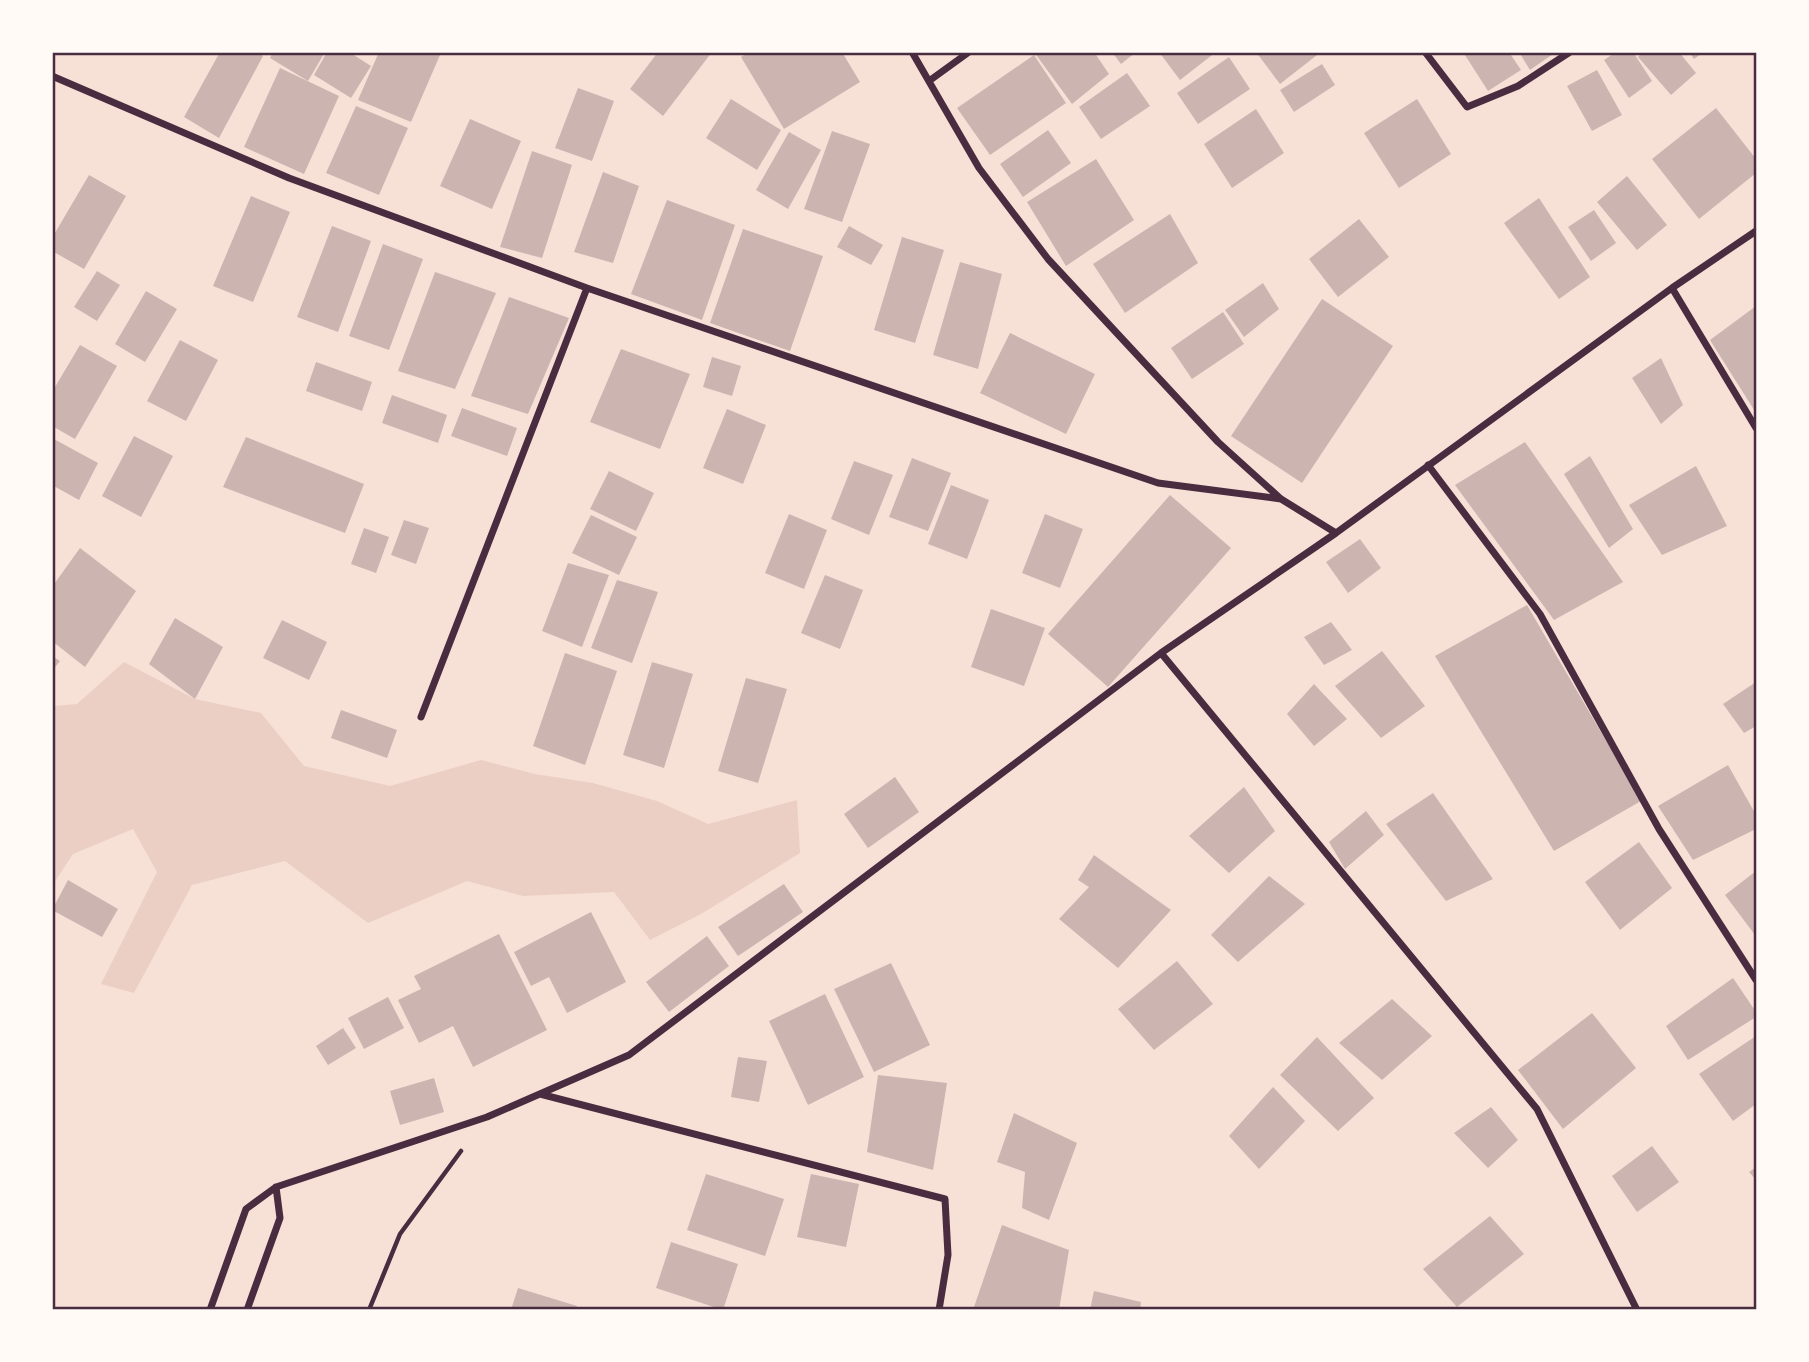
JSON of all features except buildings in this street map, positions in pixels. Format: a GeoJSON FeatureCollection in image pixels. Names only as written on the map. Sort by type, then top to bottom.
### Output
{"type":"FeatureCollection","features":[{"type":"Feature","properties":{"kind":"street"},"geometry":{"type":"LineString","coordinates":[[912,52],[979,168],[1048,258],[1218,442],[1281,499],[1336,533]]}},
{"type":"Feature","properties":{"kind":"street"},"geometry":{"type":"LineString","coordinates":[[929,81],[969,52]]}},
{"type":"Feature","properties":{"kind":"street"},"geometry":{"type":"LineString","coordinates":[[1425,52],[1467,107],[1518,86],[1570,52]]}},
{"type":"Feature","properties":{"kind":"street"},"geometry":{"type":"LineString","coordinates":[[52,76],[289,178],[587,288],[1158,483],[1281,499]]}},
{"type":"Feature","properties":{"kind":"street"},"geometry":{"type":"LineString","coordinates":[[210,1310],[246,1209],[276,1187],[487,1117],[629,1055],[1161,653],[1336,533],[1672,288],[1756,231]]}},
{"type":"Feature","properties":{"kind":"street"},"geometry":{"type":"LineString","coordinates":[[421,718],[587,288]]}},
{"type":"Feature","properties":{"kind":"street"},"geometry":{"type":"LineString","coordinates":[[1672,288],[1756,428]]}},
{"type":"Feature","properties":{"kind":"street"},"geometry":{"type":"LineString","coordinates":[[1428,465],[1540,614],[1659,829],[1756,980]]}},
{"type":"Feature","properties":{"kind":"street"},"geometry":{"type":"LineString","coordinates":[[1161,653],[1537,1109],[1637,1310]]}},
{"type":"Feature","properties":{"kind":"street"},"geometry":{"type":"LineString","coordinates":[[540,1094],[945,1199],[948,1255],[939,1310]]}},
{"type":"Feature","properties":{"kind":"street"},"geometry":{"type":"LineString","coordinates":[[247,1310],[280,1218],[276,1187]]}},
{"type":"Feature","properties":{"kind":"path"},"geometry":{"type":"LineString","coordinates":[[369,1310],[400,1234],[487,1117]]}},
{"type":"Feature","properties":{"kind":"shaded area"},"geometry":{"type":"Polygon","coordinates":[[[124,662],[195,699],[261,713],[304,766],[390,786],[481,760],[535,774],[593,783],[657,801],[708,824],[797,800],[800,853],[701,914],[650,940],[614,892],[523,896],[467,881],[368,923],[285,861],[192,885],[134,993],[101,984],[157,872],[133,829],[73,854],[52,886],[53,706],[77,704],[124,662]]]}}]}
